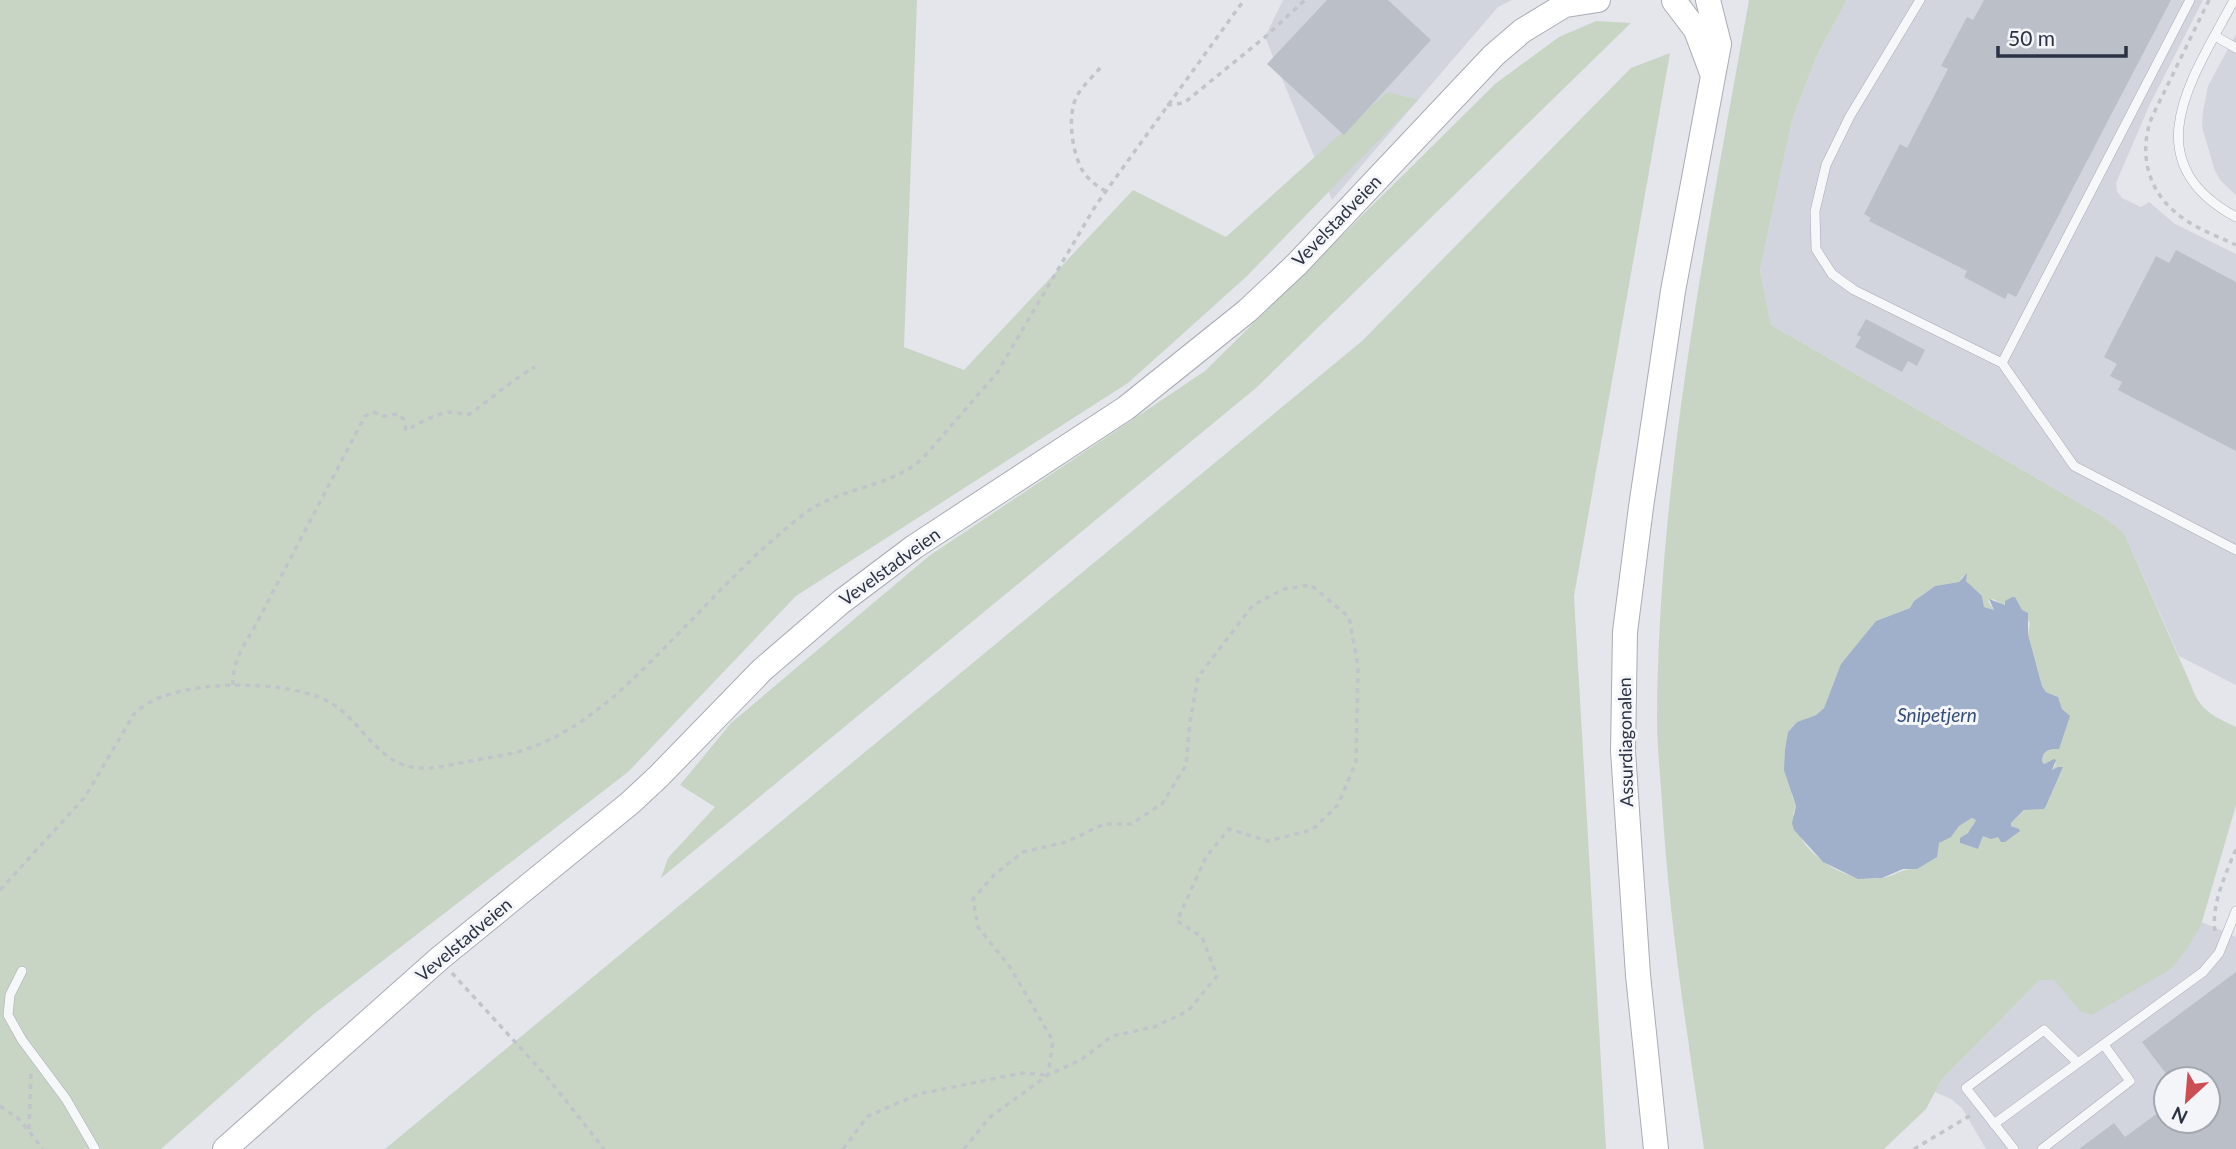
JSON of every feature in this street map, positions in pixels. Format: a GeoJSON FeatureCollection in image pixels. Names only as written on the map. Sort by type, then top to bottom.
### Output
{"type":"FeatureCollection","features":[{"type":"Feature","properties":{"kind":"main road","name":"Vevelstadveien"},"geometry":{"type":"LineString","coordinates":[[225,1149],[440,958],[630,803],[762,670],[841,602],[914,547],[1126,408],[1222,333],[1297,264],[1494,55],[1521,31],[1569,2],[1598,0]]}},
{"type":"Feature","properties":{"kind":"main road"},"geometry":{"type":"LineString","coordinates":[[1673,0],[1696,30],[1712,73]]}},
{"type":"Feature","properties":{"kind":"main road"},"geometry":{"type":"LineString","coordinates":[[1708,0],[1720,44],[1712,73]]}},
{"type":"Feature","properties":{"kind":"main road","name":"Assurdiagonalen"},"geometry":{"type":"LineString","coordinates":[[1657,1149],[1638,975],[1623,751],[1625,632],[1666,337],[1712,73]]}},
{"type":"Feature","properties":{"kind":"lane"},"geometry":{"type":"LineString","coordinates":[[1920,0],[1850,117],[1826,164],[1815,211],[1816,248],[1832,274],[1854,290],[2001,363],[2074,466],[2236,550]]}},
{"type":"Feature","properties":{"kind":"lane"},"geometry":{"type":"LineString","coordinates":[[2001,363],[2190,0]]}},
{"type":"Feature","properties":{"kind":"lane"},"geometry":{"type":"LineString","coordinates":[[2234,0],[2182,106],[2178,121],[2179,150],[2183,164],[2198,189],[2236,217]]}},
{"type":"Feature","properties":{"kind":"lane"},"geometry":{"type":"LineString","coordinates":[[2215,36],[2236,48]]}},
{"type":"Feature","properties":{"kind":"lane"},"geometry":{"type":"LineString","coordinates":[[1994,1124],[2203,972],[2225,942],[2236,911]]}},
{"type":"Feature","properties":{"kind":"lane"},"geometry":{"type":"LineString","coordinates":[[22,971],[10,995],[8,1015],[14,1028],[66,1099],[95,1149]]}},
{"type":"Feature","properties":{"kind":"lane"},"geometry":{"type":"LineString","coordinates":[[2014,1149],[1966,1088],[2044,1030],[2078,1063]]}},
{"type":"Feature","properties":{"kind":"lane"},"geometry":{"type":"LineString","coordinates":[[2042,1149],[2130,1081],[2104,1045]]}},
{"type":"Feature","properties":{"kind":"path"},"geometry":{"type":"LineString","coordinates":[[0,890],[85,797],[131,719],[142,706],[168,696],[214,686],[233,685],[278,686],[302,690],[323,699],[352,719],[387,757],[412,768],[432,768],[534,747],[595,712],[638,674],[752,558],[806,512],[829,499],[909,469],[923,458],[997,373],[1105,191],[1244,0]]}},
{"type":"Feature","properties":{"kind":"path"},"geometry":{"type":"LineString","coordinates":[[1167,105],[1184,103],[1265,37],[1305,0]]}},
{"type":"Feature","properties":{"kind":"path"},"geometry":{"type":"LineString","coordinates":[[1100,68],[1078,94],[1074,105],[1072,130],[1079,164],[1093,182],[1105,191]]}},
{"type":"Feature","properties":{"kind":"path"},"geometry":{"type":"LineString","coordinates":[[233,685],[239,651],[253,630],[365,416],[373,412],[383,416],[399,414],[404,420],[406,430],[425,419],[454,412],[470,414],[520,375],[535,367]]}},
{"type":"Feature","properties":{"kind":"path"},"geometry":{"type":"LineString","coordinates":[[964,1149],[990,1117],[1048,1075],[1082,1059],[1112,1036],[1154,1027],[1188,1011],[1217,976],[1202,937],[1177,921],[1206,857],[1229,829],[1268,841],[1312,830],[1339,805],[1356,762],[1358,666],[1349,618],[1311,585],[1284,589],[1254,605],[1198,677],[1186,765],[1161,804],[1131,824],[1104,824],[1066,842],[1023,852],[995,875],[973,899],[978,927],[1010,967],[1053,1041],[1048,1075]]}},
{"type":"Feature","properties":{"kind":"path"},"geometry":{"type":"LineString","coordinates":[[2225,942],[2215,932],[2214,918],[2236,849]]}},
{"type":"Feature","properties":{"kind":"path"},"geometry":{"type":"LineString","coordinates":[[440,958],[509,1038],[548,1078],[604,1149]]}},
{"type":"Feature","properties":{"kind":"path"},"geometry":{"type":"LineString","coordinates":[[29,1129],[33,1054]]}},
{"type":"Feature","properties":{"kind":"path"},"geometry":{"type":"LineString","coordinates":[[843,1149],[868,1116],[919,1094],[1022,1073],[1048,1075]]}},
{"type":"Feature","properties":{"kind":"path"},"geometry":{"type":"LineString","coordinates":[[0,1106],[11,1112],[29,1129],[43,1149]]}},
{"type":"Feature","properties":{"kind":"path"},"geometry":{"type":"LineString","coordinates":[[1914,1149],[1982,1109]]}},
{"type":"Feature","properties":{"kind":"shaded area"},"geometry":{"type":"Polygon","coordinates":[[[1283,0],[1512,0],[1498,7],[1332,200],[1265,37],[1283,0]]]}},
{"type":"Feature","properties":{"kind":"shaded area"},"geometry":{"type":"Polygon","coordinates":[[[1847,0],[2203,0],[2150,104],[2116,183],[2122,198],[2141,207],[2149,202],[2175,224],[2236,254],[2236,685],[2179,656],[2124,533],[2102,516],[1771,325],[1760,270],[1792,120],[1817,55],[1847,0]]]}},
{"type":"Feature","properties":{"kind":"shaded area"},"geometry":{"type":"Polygon","coordinates":[[[2236,34],[2236,195],[2215,171],[2202,127],[2208,86],[2236,34]]]}},
{"type":"Feature","properties":{"kind":"shaded area"},"geometry":{"type":"Polygon","coordinates":[[[2202,922],[2236,937],[2236,1149],[1986,1149],[1962,1108],[1951,1099],[1935,1092],[1942,1079],[2040,980],[2054,979],[2060,985],[2189,946],[2202,922]]]}},
{"type":"Feature","properties":{"kind":"green space"},"geometry":{"type":"Polygon","coordinates":[[[0,0],[917,0],[904,347],[964,370],[1133,190],[1226,237],[1387,92],[1418,100],[1246,277],[1128,383],[796,596],[628,772],[315,1013],[161,1149],[0,1149],[0,0]]]}},
{"type":"Feature","properties":{"kind":"green space"},"geometry":{"type":"Polygon","coordinates":[[[1749,0],[1847,0],[1817,55],[1792,120],[1760,270],[1771,325],[2102,516],[2124,533],[2198,701],[2214,715],[2236,727],[2236,805],[2201,925],[2171,969],[2092,1015],[2081,1012],[2054,980],[2040,980],[1942,1079],[1926,1109],[1884,1149],[1704,1149],[1674,933],[1665,846],[1657,715],[1666,535],[1688,356],[1749,0]],[[1963,576],[1959,582],[1935,586],[1918,598],[1910,608],[1876,621],[1841,665],[1824,708],[1816,715],[1797,722],[1788,732],[1792,796],[1796,806],[1793,814],[1805,844],[1820,859],[1839,871],[1871,879],[1917,869],[1939,843],[1972,818],[1977,820],[1960,843],[1978,849],[1983,836],[1998,837],[2015,827],[2011,826],[2011,823],[2026,809],[2041,809],[2046,806],[2063,767],[2052,770],[2056,764],[2050,761],[2044,764],[2042,761],[2049,749],[2058,749],[2067,721],[2056,696],[2046,692],[2042,686],[2028,634],[2030,623],[2012,597],[2004,605],[1993,599],[1988,601],[1994,610],[1984,607],[1982,596],[1972,589],[1963,576]]]}},
{"type":"Feature","properties":{"kind":"green space"},"geometry":{"type":"Polygon","coordinates":[[[1596,21],[1631,23],[1256,388],[661,878],[668,858],[715,807],[680,785],[731,723],[929,556],[1205,371],[1495,84],[1559,37],[1596,21]]]}},
{"type":"Feature","properties":{"kind":"green space"},"geometry":{"type":"Polygon","coordinates":[[[1670,53],[1574,596],[1606,1149],[385,1149],[1362,341],[1631,68],[1670,53]]]}},
{"type":"Feature","properties":{"kind":"water","name":"Snipetjern"},"geometry":{"type":"Polygon","coordinates":[[[1967,573],[1966,581],[1982,596],[1984,607],[1994,610],[1989,599],[2005,605],[2005,601],[2015,597],[2022,610],[2028,613],[2028,634],[2042,686],[2046,692],[2058,697],[2062,709],[2070,716],[2059,749],[2045,752],[2042,761],[2044,764],[2056,760],[2052,770],[2063,767],[2044,809],[2024,810],[2011,823],[2011,826],[2020,831],[2005,842],[2001,842],[1998,837],[1991,839],[1983,836],[1978,849],[1960,843],[1960,838],[1968,833],[1976,820],[1972,818],[1959,826],[1951,837],[1939,843],[1937,857],[1917,869],[1903,869],[1882,878],[1858,879],[1823,862],[1794,830],[1792,823],[1796,806],[1784,770],[1788,732],[1797,722],[1816,715],[1824,708],[1841,664],[1876,621],[1910,608],[1914,601],[1935,586],[1959,582],[1967,573]]]}},
{"type":"Feature","properties":{"kind":"building"},"geometry":{"type":"Polygon","coordinates":[[[1327,0],[1388,0],[1431,40],[1344,135],[1267,64],[1327,0]]]}},
{"type":"Feature","properties":{"kind":"building"},"geometry":{"type":"Polygon","coordinates":[[[1984,0],[2171,0],[2016,297],[2008,293],[2005,299],[1964,277],[1967,271],[1869,221],[1871,218],[1864,214],[1900,144],[1907,148],[1948,69],[1941,66],[1967,17],[1973,20],[1984,0]]]}},
{"type":"Feature","properties":{"kind":"building"},"geometry":{"type":"Polygon","coordinates":[[[2176,250],[2236,282],[2236,451],[2118,390],[2122,382],[2110,376],[2117,364],[2104,357],[2156,256],[2169,263],[2176,250]]]}},
{"type":"Feature","properties":{"kind":"building"},"geometry":{"type":"Polygon","coordinates":[[[1866,319],[1925,350],[1917,366],[1908,361],[1902,372],[1855,347],[1861,337],[1857,335],[1866,319]]]}},
{"type":"Feature","properties":{"kind":"building"},"geometry":{"type":"Polygon","coordinates":[[[2236,972],[2236,1149],[2079,1149],[2114,1123],[2125,1137],[2152,1117],[2152,1135],[2222,1135],[2222,1065],[2159,1065],[2142,1042],[2236,972]]]}}]}
